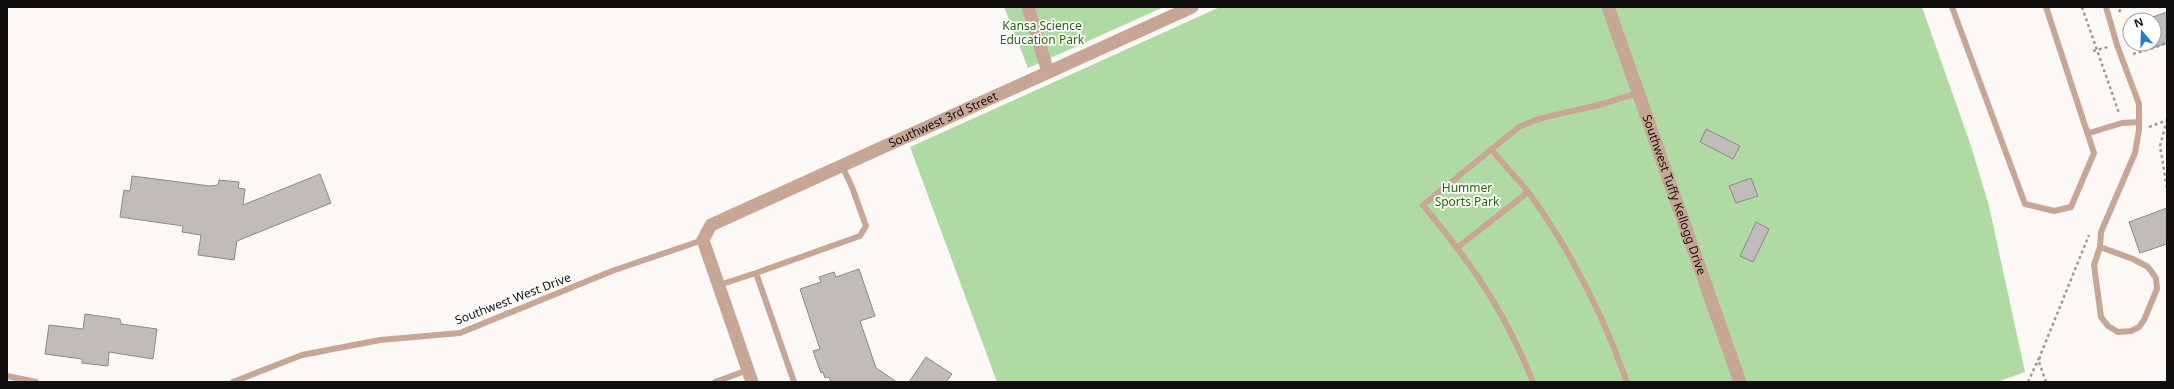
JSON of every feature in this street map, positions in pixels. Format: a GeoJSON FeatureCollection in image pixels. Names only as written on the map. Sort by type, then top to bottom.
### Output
{"type":"FeatureCollection","features":[{"type":"Feature","properties":{"kind":"street"},"geometry":{"type":"LineString","coordinates":[[1028,7],[1048,72]]}},
{"type":"Feature","properties":{"kind":"street","name":"Southwest 3rd Street"},"geometry":{"type":"LineString","coordinates":[[703,240],[710,225],[1192,7]]}},
{"type":"Feature","properties":{"kind":"street","name":"Southwest Tuffy Kellogg Drive"},"geometry":{"type":"LineString","coordinates":[[1608,7],[1740,382]]}},
{"type":"Feature","properties":{"kind":"street"},"geometry":{"type":"LineString","coordinates":[[703,240],[750,376]]}},
{"type":"Feature","properties":{"kind":"lane"},"geometry":{"type":"LineString","coordinates":[[1952,7],[2025,204],[2054,211],[2071,207],[2094,153],[2089,133],[2046,7]]}},
{"type":"Feature","properties":{"kind":"lane"},"geometry":{"type":"LineString","coordinates":[[2100,247],[2133,259],[2148,267],[2156,278],[2157,289],[2144,320],[2139,327],[2131,331],[2118,332],[2108,326],[2102,317],[2094,265],[2100,247],[2101,232],[2135,153],[2139,130],[2139,104],[2117,45],[2106,7]]}},
{"type":"Feature","properties":{"kind":"lane"},"geometry":{"type":"LineString","coordinates":[[1533,382],[1507,323],[1488,290],[1458,247],[1424,205],[1491,149],[1519,128],[1536,119],[1603,104],[1638,93]]}},
{"type":"Feature","properties":{"kind":"lane"},"geometry":{"type":"LineString","coordinates":[[2089,133],[2122,123],[2139,122]]}},
{"type":"Feature","properties":{"kind":"lane"},"geometry":{"type":"LineString","coordinates":[[1491,149],[1528,192],[1578,269],[1616,353],[1627,382]]}},
{"type":"Feature","properties":{"kind":"lane"},"geometry":{"type":"LineString","coordinates":[[719,285],[860,236],[866,226],[852,187],[842,166]]}},
{"type":"Feature","properties":{"kind":"lane"},"geometry":{"type":"LineString","coordinates":[[1458,247],[1528,192]]}},
{"type":"Feature","properties":{"kind":"lane","name":"Southwest West Drive"},"geometry":{"type":"LineString","coordinates":[[233,382],[302,355],[380,340],[460,333],[612,271],[703,240]]}},
{"type":"Feature","properties":{"kind":"lane"},"geometry":{"type":"LineString","coordinates":[[756,273],[794,382]]}},
{"type":"Feature","properties":{"kind":"lane"},"geometry":{"type":"LineString","coordinates":[[7,376],[36,382]]}},
{"type":"Feature","properties":{"kind":"lane"},"geometry":{"type":"LineString","coordinates":[[715,382],[750,376]]}},
{"type":"Feature","properties":{"kind":"path"},"geometry":{"type":"LineString","coordinates":[[2082,7],[2122,123]]}},
{"type":"Feature","properties":{"kind":"path"},"geometry":{"type":"LineString","coordinates":[[2118,14],[2122,7]]}},
{"type":"Feature","properties":{"kind":"path"},"geometry":{"type":"LineString","coordinates":[[2093,51],[2117,45]]}},
{"type":"Feature","properties":{"kind":"path"},"geometry":{"type":"LineString","coordinates":[[2132,52],[2133,55],[2142,52]]}},
{"type":"Feature","properties":{"kind":"path"},"geometry":{"type":"LineString","coordinates":[[2139,130],[2167,120]]}},
{"type":"Feature","properties":{"kind":"path"},"geometry":{"type":"LineString","coordinates":[[2167,120],[2160,146],[2167,188]]}},
{"type":"Feature","properties":{"kind":"path"},"geometry":{"type":"LineString","coordinates":[[2028,382],[2092,228]]}},
{"type":"Feature","properties":{"kind":"path"},"geometry":{"type":"LineString","coordinates":[[2040,356],[2039,362],[2046,382]]}},
{"type":"Feature","properties":{"kind":"green space","name":"Kansa Science Education Park"},"geometry":{"type":"Polygon","coordinates":[[[1004,7],[1164,7],[1028,68],[1004,7]]]}},
{"type":"Feature","properties":{"kind":"green space","name":"Hummer Sports Park"},"geometry":{"type":"Polygon","coordinates":[[[1220,7],[1922,7],[1971,146],[1989,206],[2025,372],[1997,382],[997,382],[910,147],[1220,7]]]}},
{"type":"Feature","properties":{"kind":"building"},"geometry":{"type":"Polygon","coordinates":[[[2167,12],[2167,43],[2162,45],[2162,14],[2167,12]]]}},
{"type":"Feature","properties":{"kind":"building"},"geometry":{"type":"Polygon","coordinates":[[[1706,129],[1740,146],[1733,159],[1700,142],[1706,129]]]}},
{"type":"Feature","properties":{"kind":"building"},"geometry":{"type":"Polygon","coordinates":[[[320,174],[331,203],[237,241],[234,260],[198,255],[201,235],[182,232],[183,226],[120,217],[124,190],[130,191],[132,176],[210,186],[218,185],[219,180],[239,182],[238,188],[245,189],[243,205],[320,174]]]}},
{"type":"Feature","properties":{"kind":"building"},"geometry":{"type":"Polygon","coordinates":[[[1751,178],[1758,196],[1736,203],[1729,186],[1751,178]]]}},
{"type":"Feature","properties":{"kind":"building"},"geometry":{"type":"Polygon","coordinates":[[[2167,208],[2167,244],[2140,253],[2129,222],[2167,208]]]}},
{"type":"Feature","properties":{"kind":"building"},"geometry":{"type":"Polygon","coordinates":[[[1756,222],[1769,229],[1753,262],[1740,256],[1756,222]]]}},
{"type":"Feature","properties":{"kind":"building"},"geometry":{"type":"Polygon","coordinates":[[[859,269],[875,316],[860,321],[876,368],[897,382],[831,382],[829,377],[825,378],[823,372],[821,373],[813,351],[820,349],[800,289],[821,282],[819,277],[834,272],[836,277],[859,269]]]}},
{"type":"Feature","properties":{"kind":"building"},"geometry":{"type":"Polygon","coordinates":[[[85,314],[120,319],[121,324],[157,329],[153,359],[109,352],[108,366],[82,363],[82,359],[45,354],[49,325],[83,329],[85,314]]]}},
{"type":"Feature","properties":{"kind":"building"},"geometry":{"type":"Polygon","coordinates":[[[926,357],[952,374],[946,382],[909,382],[926,357]]]}}]}
